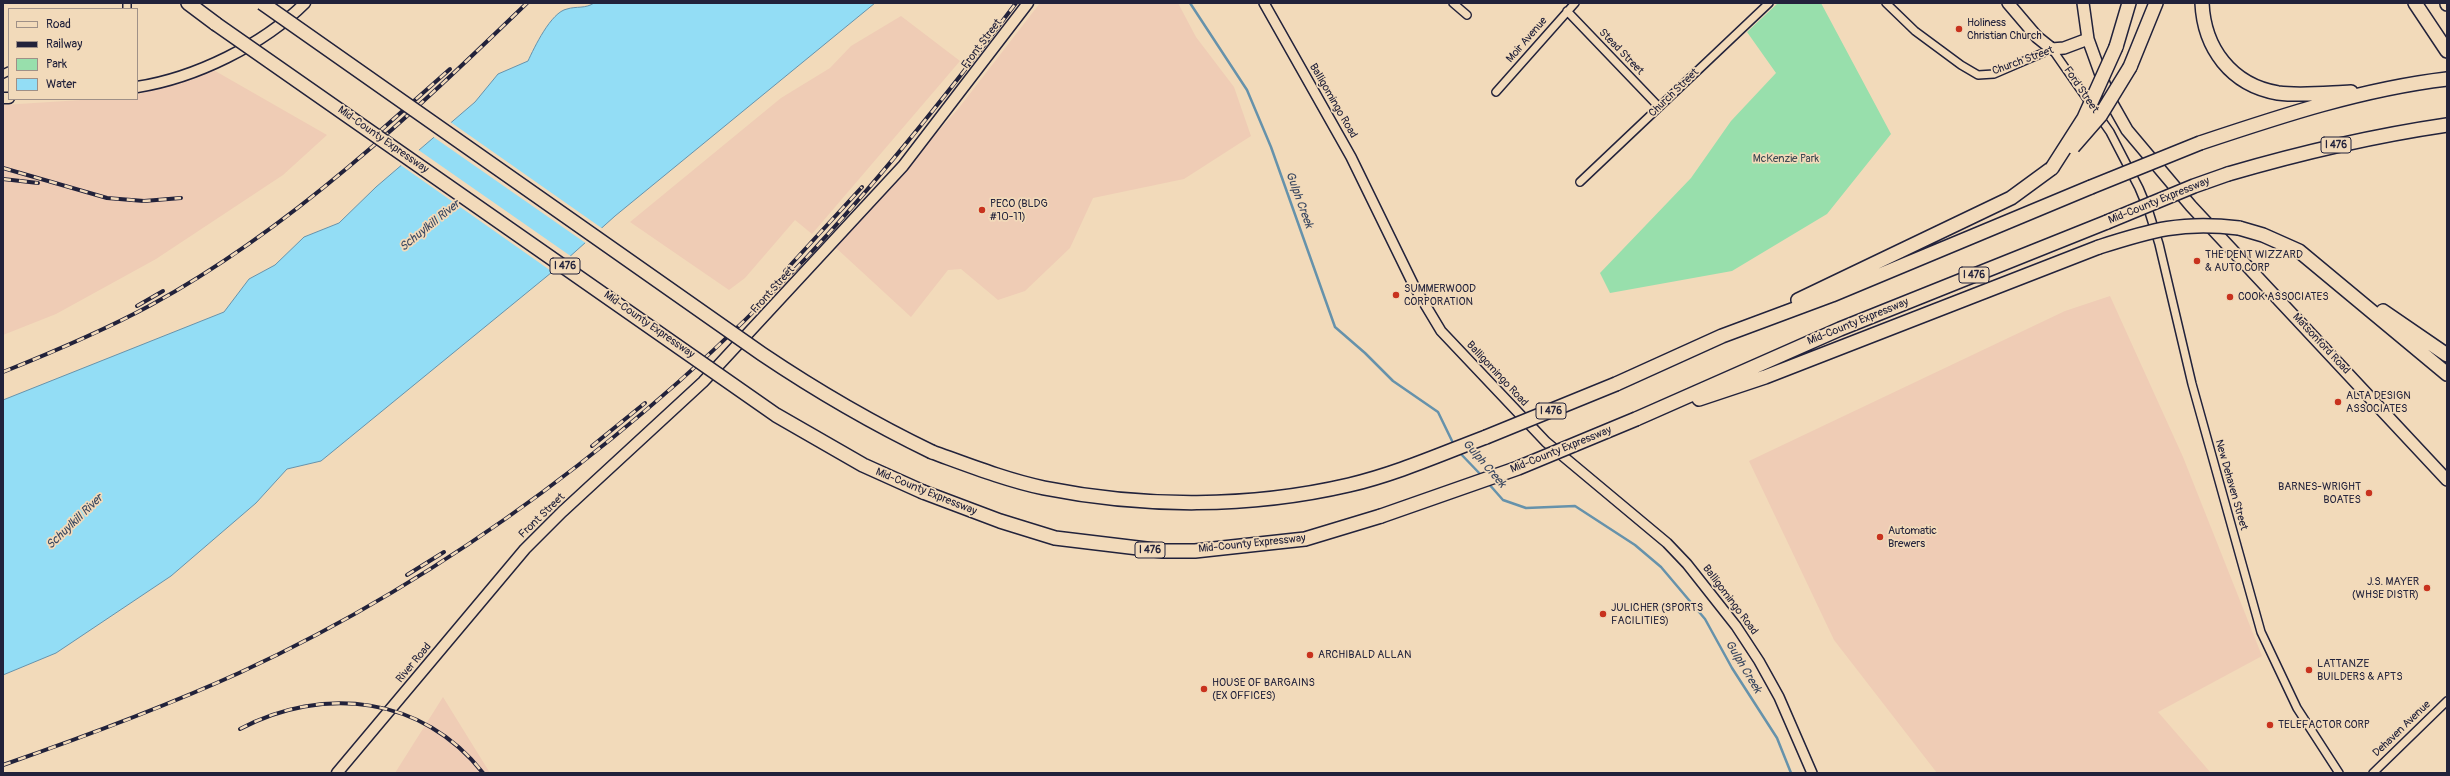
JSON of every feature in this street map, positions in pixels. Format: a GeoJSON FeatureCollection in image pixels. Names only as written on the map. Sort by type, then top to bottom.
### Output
{"type":"FeatureCollection","features":[{"type":"Feature","properties":{"kind":"highway","name":"Mid-County Expressway"},"geometry":{"type":"LineString","coordinates":[[188,3],[776,415],[863,466],[923,492],[1000,521],[1055,538],[1163,551],[1195,551],[1305,540],[1381,516],[1518,468],[1636,419],[1840,328],[2228,174],[2316,150],[2386,134],[2447,125]]}},
{"type":"Feature","properties":{"kind":"highway","name":"I 476"},"geometry":{"type":"LineString","coordinates":[[262,3],[768,358],[838,403],[932,452],[987,472],[1043,488],[1115,499],[1162,502],[1237,502],[1350,485],[1459,448],[1616,384],[1722,336],[1832,295],[2200,143],[2303,110],[2369,92],[2447,79]]}},
{"type":"Feature","properties":{"kind":"highway"},"geometry":{"type":"LineString","coordinates":[[2052,168],[2084,118],[2116,46],[2129,3]]}},
{"type":"Feature","properties":{"kind":"highway"},"geometry":{"type":"LineString","coordinates":[[1722,336],[2011,198],[2052,168],[2079,141],[2100,116],[2130,67],[2156,3]]}},
{"type":"Feature","properties":{"kind":"highway"},"geometry":{"type":"LineString","coordinates":[[2202,3],[2205,26],[2214,52],[2233,73],[2255,87],[2279,93],[2369,92]]}},
{"type":"Feature","properties":{"kind":"highway"},"geometry":{"type":"LineString","coordinates":[[2415,3],[2447,51]]}},
{"type":"Feature","properties":{"kind":"highway"},"geometry":{"type":"LineString","coordinates":[[1636,419],[1765,377],[2099,247],[2169,226],[2212,224],[2239,228],[2263,235],[2299,252],[2447,355]]}},
{"type":"Feature","properties":{"kind":"highway"},"geometry":{"type":"LineString","coordinates":[[2311,261],[2447,374]]}},
{"type":"Feature","properties":{"kind":"main road"},"geometry":{"type":"LineString","coordinates":[[138,87],[190,72],[219,61],[264,36],[290,18],[304,3]]}},
{"type":"Feature","properties":{"kind":"main road","name":"Front Street"},"geometry":{"type":"LineString","coordinates":[[508,568],[557,517],[678,406],[737,346],[903,166],[1028,3]]}},
{"type":"Feature","properties":{"kind":"main road","name":"Ford Street"},"geometry":{"type":"LineString","coordinates":[[2008,3],[2038,37],[2052,49]]}},
{"type":"Feature","properties":{"kind":"main road","name":"Matsonford Road"},"geometry":{"type":"LineString","coordinates":[[2083,3],[2088,39],[2113,106],[2127,130],[2164,175],[2447,480]]}},
{"type":"Feature","properties":{"kind":"main road","name":"Church Street"},"geometry":{"type":"LineString","coordinates":[[2052,49],[2064,48],[2088,39]]}},
{"type":"Feature","properties":{"kind":"main road","name":"River Road"},"geometry":{"type":"LineString","coordinates":[[337,773],[508,568]]}},
{"type":"Feature","properties":{"kind":"street","name":"Balligomingo Road"},"geometry":{"type":"LineString","coordinates":[[1264,3],[1351,158],[1414,286],[1441,331],[1546,442],[1667,543],[1687,564],[1736,626],[1759,661],[1779,697],[1812,773]]}},
{"type":"Feature","properties":{"kind":"street"},"geometry":{"type":"LineString","coordinates":[[1453,3],[1467,15]]}},
{"type":"Feature","properties":{"kind":"street","name":"Moir Avenue"},"geometry":{"type":"LineString","coordinates":[[1496,92],[1575,3]]}},
{"type":"Feature","properties":{"kind":"street","name":"Church Street"},"geometry":{"type":"LineString","coordinates":[[1886,3],[1915,31],[1961,65],[1978,75],[1994,74],[2052,49]]}},
{"type":"Feature","properties":{"kind":"street","name":"Church Street"},"geometry":{"type":"LineString","coordinates":[[1580,182],[1659,108],[1765,4]]}},
{"type":"Feature","properties":{"kind":"street","name":"Stead Street"},"geometry":{"type":"LineString","coordinates":[[1567,11],[1659,108]]}},
{"type":"Feature","properties":{"kind":"street","name":"Ford Street"},"geometry":{"type":"LineString","coordinates":[[2052,49],[2110,132],[2139,188]]}},
{"type":"Feature","properties":{"kind":"street","name":"New Dehaven Street"},"geometry":{"type":"LineString","coordinates":[[2139,188],[2159,244],[2192,384],[2261,632],[2297,708],[2339,773]]}},
{"type":"Feature","properties":{"kind":"street","name":"Dehaven Avenue"},"geometry":{"type":"LineString","coordinates":[[2373,773],[2447,702]]}},
{"type":"Feature","properties":{"kind":"shaded area"},"geometry":{"type":"Polygon","coordinates":[[[1040,3],[1178,3],[1196,37],[1234,87],[1251,136],[1184,179],[1093,198],[1070,248],[1025,291],[998,300],[961,269],[948,270],[911,317],[835,247],[958,109],[1040,3]]]}},
{"type":"Feature","properties":{"kind":"shaded area"},"geometry":{"type":"Polygon","coordinates":[[[901,16],[960,61],[812,234],[795,220],[745,278],[729,290],[630,222],[781,98],[830,68],[851,46],[901,16]]]}},
{"type":"Feature","properties":{"kind":"shaded area"},"geometry":{"type":"Polygon","coordinates":[[[210,68],[327,135],[283,175],[156,259],[56,314],[3,335],[3,105],[81,100],[138,100],[138,95],[210,68]]]}},
{"type":"Feature","properties":{"kind":"shaded area"},"geometry":{"type":"Polygon","coordinates":[[[2110,296],[2183,457],[2262,656],[2158,712],[2211,773],[1937,773],[1834,640],[1749,461],[2065,311],[2110,296]]]}},
{"type":"Feature","properties":{"kind":"shaded area"},"geometry":{"type":"Polygon","coordinates":[[[443,697],[490,773],[395,773],[443,697]]]}},
{"type":"Feature","properties":{"kind":"green space","name":"McKenzie Park"},"geometry":{"type":"Polygon","coordinates":[[[1778,3],[1821,3],[1891,134],[1827,214],[1732,271],[1610,293],[1600,273],[1691,178],[1731,121],[1776,73],[1747,32],[1778,3]]]}},
{"type":"Feature","properties":{"kind":"water","name":"Schuylkill River"},"geometry":{"type":"Polygon","coordinates":[[[594,3],[875,3],[615,216],[557,268],[321,461],[287,469],[256,503],[171,576],[56,653],[3,675],[3,400],[224,312],[249,279],[275,265],[304,237],[339,223],[376,187],[475,102],[498,74],[528,61],[544,31],[555,17],[567,9],[588,6],[594,3]]]}},
{"type":"Feature","properties":{"kind":"pier"},"geometry":{"type":"Polygon","coordinates":[[[449,121],[603,229],[587,244],[432,136],[449,121]]]}},
{"type":"Feature","properties":{"kind":"pier"},"geometry":{"type":"Polygon","coordinates":[[[417,149],[572,257],[554,273],[399,164],[417,149]]]}},
{"type":"Feature","properties":{"kind":"waterway","name":"Gulph Creek"},"geometry":{"type":"LineString","coordinates":[[1190,3],[1247,90],[1271,147],[1335,327],[1365,353],[1393,381],[1438,412],[1454,445]]}},
{"type":"Feature","properties":{"kind":"waterway","name":"Gulph Creek"},"geometry":{"type":"LineString","coordinates":[[1459,452],[1482,476]]}},
{"type":"Feature","properties":{"kind":"waterway","name":"Gulph Creek"},"geometry":{"type":"LineString","coordinates":[[1488,483],[1503,500],[1526,508],[1575,506],[1635,545],[1661,567],[1705,619],[1732,668],[1777,738],[1791,773]]}},
{"type":"Feature","properties":{"kind":"railway"},"geometry":{"type":"LineString","coordinates":[[3,372],[78,341],[133,315],[203,274],[253,241],[302,205],[349,167],[440,86],[527,3]]}},
{"type":"Feature","properties":{"kind":"railway"},"geometry":{"type":"LineString","coordinates":[[3,765],[93,733],[181,698],[239,673],[317,634],[394,591],[469,544],[542,492],[612,438],[680,380],[745,320],[806,258],[834,228],[914,134],[1016,3]]}},
{"type":"Feature","properties":{"kind":"railway"},"geometry":{"type":"LineString","coordinates":[[380,131],[450,69]]}},
{"type":"Feature","properties":{"kind":"railway"},"geometry":{"type":"LineString","coordinates":[[3,168],[107,198],[144,201],[181,198]]}},
{"type":"Feature","properties":{"kind":"railway"},"geometry":{"type":"LineString","coordinates":[[3,179],[38,183]]}},
{"type":"Feature","properties":{"kind":"railway"},"geometry":{"type":"LineString","coordinates":[[785,271],[862,187]]}},
{"type":"Feature","properties":{"kind":"railway"},"geometry":{"type":"LineString","coordinates":[[137,306],[163,291]]}},
{"type":"Feature","properties":{"kind":"railway"},"geometry":{"type":"LineString","coordinates":[[592,446],[645,403]]}},
{"type":"Feature","properties":{"kind":"railway"},"geometry":{"type":"LineString","coordinates":[[407,575],[444,552]]}},
{"type":"Feature","properties":{"kind":"railway"},"geometry":{"type":"LineString","coordinates":[[240,729],[272,715],[305,706],[338,703],[370,706],[402,714],[431,727],[459,747],[483,773]]}},
{"type":"Feature","properties":{"kind":"place","name":"Holiness Christian Church"},"geometry":{"type":"Point","coordinates":[1959,29]}},
{"type":"Feature","properties":{"kind":"place","name":"PECO (BLDG #10-11)"},"geometry":{"type":"Point","coordinates":[982,210]}},
{"type":"Feature","properties":{"kind":"place","name":"THE DENT WIZZARD & AUTO CORP"},"geometry":{"type":"Point","coordinates":[2197,261]}},
{"type":"Feature","properties":{"kind":"place","name":"SUMMERWOOD CORPORATION"},"geometry":{"type":"Point","coordinates":[1396,295]}},
{"type":"Feature","properties":{"kind":"place","name":"COOK ASSOCIATES"},"geometry":{"type":"Point","coordinates":[2230,297]}},
{"type":"Feature","properties":{"kind":"place","name":"ALTA DESIGN ASSOCIATES"},"geometry":{"type":"Point","coordinates":[2338,402]}},
{"type":"Feature","properties":{"kind":"place","name":"BARNES-WRIGHT BOATES"},"geometry":{"type":"Point","coordinates":[2369,493]}},
{"type":"Feature","properties":{"kind":"place","name":"Automatic Brewers"},"geometry":{"type":"Point","coordinates":[1880,537]}},
{"type":"Feature","properties":{"kind":"place","name":"J.S. MAYER (WHSE DISTR)"},"geometry":{"type":"Point","coordinates":[2427,588]}},
{"type":"Feature","properties":{"kind":"place","name":"JULICHER (SPORTS FACILITIES)"},"geometry":{"type":"Point","coordinates":[1603,614]}},
{"type":"Feature","properties":{"kind":"place","name":"ARCHIBALD ALLAN"},"geometry":{"type":"Point","coordinates":[1310,655]}},
{"type":"Feature","properties":{"kind":"place","name":"LATTANZE BUILDERS & APTS"},"geometry":{"type":"Point","coordinates":[2309,670]}},
{"type":"Feature","properties":{"kind":"place","name":"HOUSE OF BARGAINS (EX OFFICES)"},"geometry":{"type":"Point","coordinates":[1204,689]}},
{"type":"Feature","properties":{"kind":"place","name":"TELEFACTOR CORP"},"geometry":{"type":"Point","coordinates":[2270,725]}}]}
